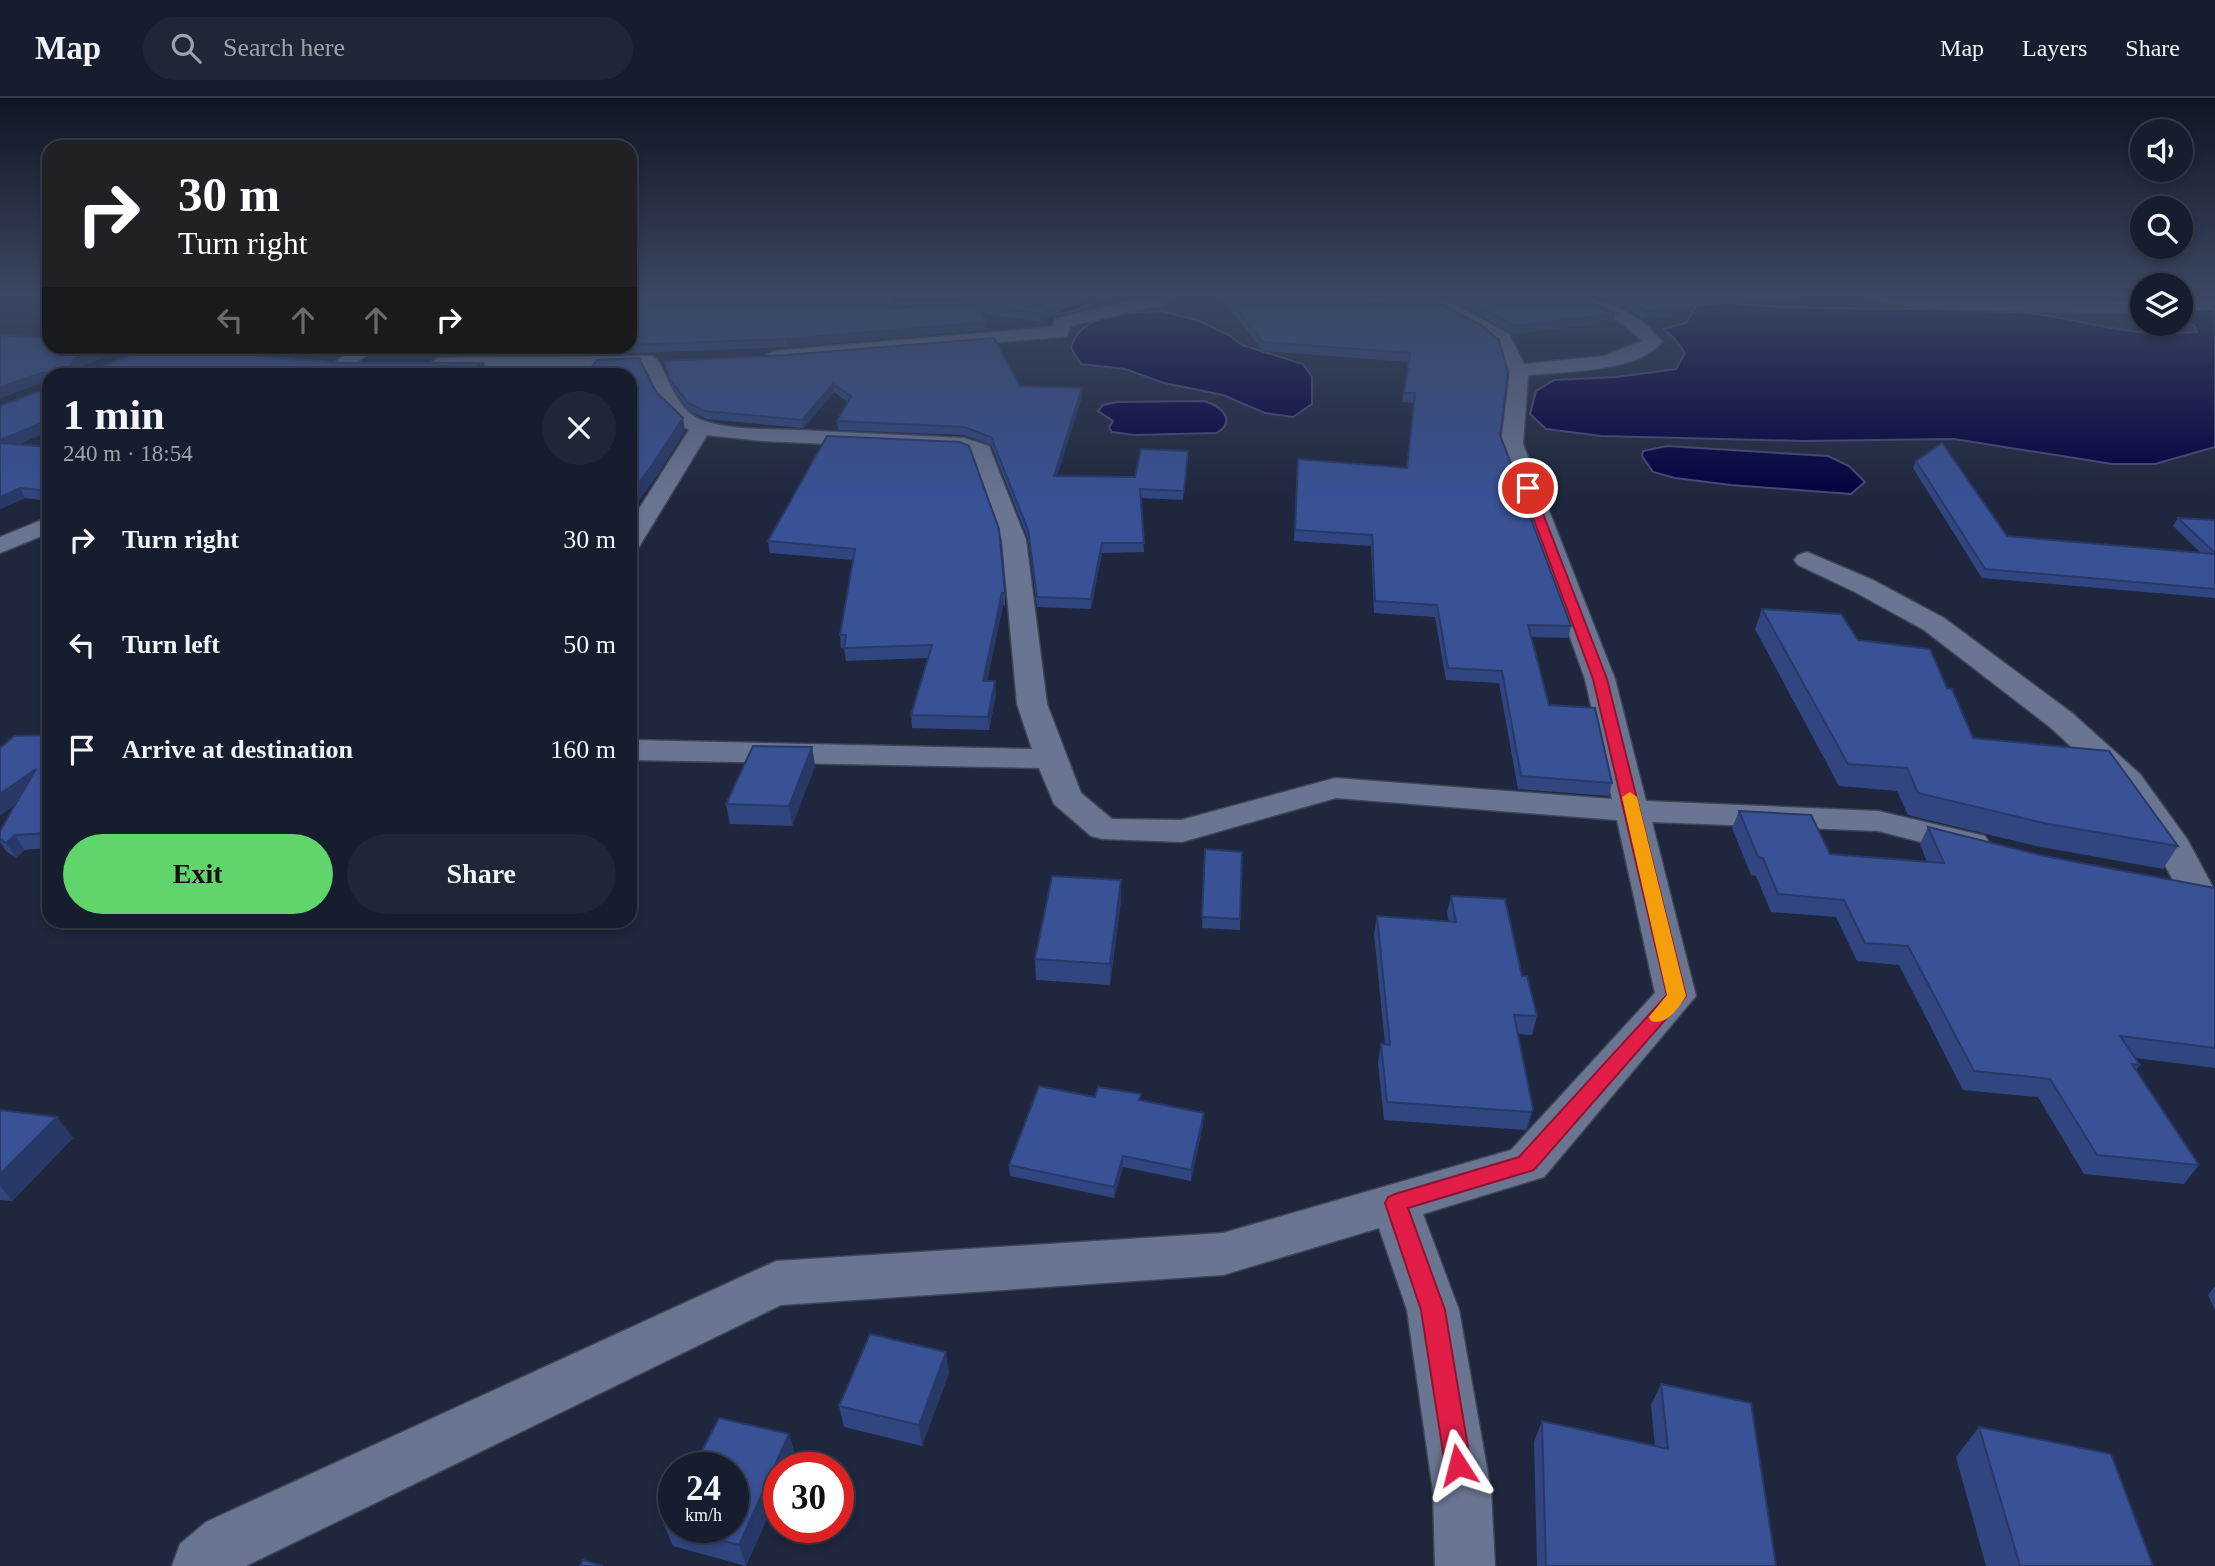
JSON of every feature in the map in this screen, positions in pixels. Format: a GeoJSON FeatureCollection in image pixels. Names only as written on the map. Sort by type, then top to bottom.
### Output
{"type":"FeatureCollection","features":[{"type":"Feature","properties":{"kind":"street"},"geometry":{"type":"LineString","coordinates":[[416,364],[564,364]]}},
{"type":"Feature","properties":{"kind":"street"},"geometry":{"type":"LineString","coordinates":[[658,364],[660,389],[681,417],[701,428],[775,436],[964,444],[981,451],[1014,540],[1032,704],[1066,797],[1103,829],[1182,831],[1335,788],[1633,811],[1878,821],[2009,853]]}},
{"type":"Feature","properties":{"kind":"street"},"geometry":{"type":"LineString","coordinates":[[202,1566],[227,1543],[776,1283],[1223,1254],[1527,1164],[1676,996],[1600,679],[1512,444],[1513,417],[1521,387],[1515,364]]}},
{"type":"Feature","properties":{"kind":"street"},"geometry":{"type":"LineString","coordinates":[[1518,370],[1603,364]]}},
{"type":"Feature","properties":{"kind":"street"},"geometry":{"type":"LineString","coordinates":[[637,531],[701,428]]}},
{"type":"Feature","properties":{"kind":"street"},"geometry":{"type":"LineString","coordinates":[[0,546],[42,527]]}},
{"type":"Feature","properties":{"kind":"street"},"geometry":{"type":"LineString","coordinates":[[1807,560],[1864,586],[1934,624],[2060,720],[2128,781],[2205,892]]}},
{"type":"Feature","properties":{"kind":"street"},"geometry":{"type":"LineString","coordinates":[[637,750],[1052,759]]}},
{"type":"Feature","properties":{"kind":"street"},"geometry":{"type":"LineString","coordinates":[[2156,883],[2205,892]]}},
{"type":"Feature","properties":{"kind":"street"},"geometry":{"type":"LineString","coordinates":[[1395,1203],[1433,1310],[1462,1491],[1465,1566]]}},
{"type":"Feature","properties":{"kind":"shaded area"},"geometry":{"type":"Polygon","coordinates":[[[1081,364],[1301,364],[1312,377],[1312,404],[1293,417],[1265,413],[1223,395],[1164,383],[1125,369],[1081,364]]]}},
{"type":"Feature","properties":{"kind":"shaded area"},"geometry":{"type":"Polygon","coordinates":[[[1679,364],[2215,364],[2215,447],[2155,464],[2112,464],[1954,439],[1804,441],[1601,436],[1546,429],[1530,414],[1536,391],[1554,380],[1616,377],[1676,369],[1679,364]]]}},
{"type":"Feature","properties":{"kind":"shaded area"},"geometry":{"type":"Polygon","coordinates":[[[1204,401],[1216,406],[1226,418],[1223,428],[1217,433],[1134,435],[1112,432],[1109,428],[1113,421],[1098,411],[1103,405],[1117,402],[1204,401]]]}},
{"type":"Feature","properties":{"kind":"shaded area"},"geometry":{"type":"Polygon","coordinates":[[[1667,446],[1828,456],[1849,466],[1865,482],[1851,494],[1675,478],[1653,472],[1642,456],[1643,451],[1667,446]]]}},
{"type":"Feature","properties":{"kind":"building"},"geometry":{"type":"Polygon","coordinates":[[[0,364],[71,364],[70,366],[98,368],[42,368],[42,373],[0,387],[0,364]]]}},
{"type":"Feature","properties":{"kind":"building"},"geometry":{"type":"Polygon","coordinates":[[[109,364],[483,364],[474,368],[98,368],[109,364]]]}},
{"type":"Feature","properties":{"kind":"building"},"geometry":{"type":"Polygon","coordinates":[[[594,364],[642,364],[656,392],[683,418],[637,485],[637,368],[591,368],[594,364]]]}},
{"type":"Feature","properties":{"kind":"building"},"geometry":{"type":"Polygon","coordinates":[[[665,364],[1008,364],[1020,386],[1082,388],[1054,476],[1135,477],[1141,449],[1188,451],[1184,491],[1140,489],[1144,543],[1102,543],[1091,599],[1037,597],[1028,530],[991,437],[964,427],[837,421],[851,396],[833,384],[802,420],[705,411],[688,403],[670,379],[665,364]]]}},
{"type":"Feature","properties":{"kind":"building"},"geometry":{"type":"Polygon","coordinates":[[[1408,364],[1506,364],[1508,372],[1500,435],[1512,466],[1513,485],[1519,485],[1524,507],[1527,508],[1571,626],[1528,625],[1549,705],[1595,708],[1612,783],[1521,776],[1502,671],[1448,668],[1437,605],[1375,601],[1372,535],[1295,530],[1298,459],[1407,468],[1415,393],[1404,393],[1408,364]]]}},
{"type":"Feature","properties":{"kind":"building"},"geometry":{"type":"Polygon","coordinates":[[[42,390],[42,423],[0,440],[0,406],[42,390]]]}},
{"type":"Feature","properties":{"kind":"building"},"geometry":{"type":"Polygon","coordinates":[[[827,436],[960,442],[969,446],[999,529],[1005,593],[1002,593],[983,681],[995,681],[988,717],[911,715],[932,645],[844,648],[846,635],[840,635],[855,549],[768,541],[827,436]]]}},
{"type":"Feature","properties":{"kind":"building"},"geometry":{"type":"Polygon","coordinates":[[[0,443],[42,446],[42,490],[20,488],[0,497],[0,443]]]}},
{"type":"Feature","properties":{"kind":"building"},"geometry":{"type":"Polygon","coordinates":[[[1942,443],[2007,536],[2215,554],[2215,589],[1985,569],[1916,461],[1942,443]]]}},
{"type":"Feature","properties":{"kind":"building"},"geometry":{"type":"Polygon","coordinates":[[[2178,518],[2215,520],[2215,553],[2178,518]]]}},
{"type":"Feature","properties":{"kind":"building"},"geometry":{"type":"Polygon","coordinates":[[[1762,609],[1841,614],[1858,640],[1930,649],[1947,688],[1952,689],[1973,738],[2109,751],[2178,846],[2048,824],[1918,793],[1907,768],[1848,764],[1762,609]]]}},
{"type":"Feature","properties":{"kind":"building"},"geometry":{"type":"Polygon","coordinates":[[[42,735],[42,833],[15,835],[6,843],[0,839],[0,831],[36,769],[0,794],[0,748],[14,736],[42,735]]]}},
{"type":"Feature","properties":{"kind":"building"},"geometry":{"type":"Polygon","coordinates":[[[753,746],[812,747],[789,806],[726,804],[753,746]]]}},
{"type":"Feature","properties":{"kind":"building"},"geometry":{"type":"Polygon","coordinates":[[[1739,811],[1811,815],[1830,854],[1944,863],[1928,827],[2044,856],[2215,888],[2215,1048],[2120,1036],[2140,1065],[2132,1064],[2199,1165],[2097,1155],[2050,1079],[1974,1071],[1908,946],[1865,943],[1844,900],[1778,894],[1763,858],[1758,857],[1739,811]]]}},
{"type":"Feature","properties":{"kind":"building"},"geometry":{"type":"Polygon","coordinates":[[[1205,849],[1242,852],[1240,919],[1202,917],[1205,849]]]}},
{"type":"Feature","properties":{"kind":"building"},"geometry":{"type":"Polygon","coordinates":[[[1052,876],[1121,880],[1110,964],[1035,959],[1052,876]]]}},
{"type":"Feature","properties":{"kind":"building"},"geometry":{"type":"Polygon","coordinates":[[[1451,896],[1505,899],[1522,976],[1527,976],[1537,1016],[1514,1015],[1533,1109],[1531,1112],[1387,1102],[1381,1044],[1390,1045],[1377,916],[1456,922],[1451,896]]]}},
{"type":"Feature","properties":{"kind":"building"},"geometry":{"type":"Polygon","coordinates":[[[1039,1086],[1095,1097],[1098,1087],[1141,1094],[1139,1100],[1204,1113],[1191,1170],[1123,1156],[1114,1187],[1009,1165],[1039,1086]]]}},
{"type":"Feature","properties":{"kind":"building"},"geometry":{"type":"Polygon","coordinates":[[[0,1110],[57,1117],[0,1174],[0,1110]]]}},
{"type":"Feature","properties":{"kind":"building"},"geometry":{"type":"Polygon","coordinates":[[[870,1334],[946,1352],[919,1425],[839,1406],[870,1334]]]}},
{"type":"Feature","properties":{"kind":"building"},"geometry":{"type":"Polygon","coordinates":[[[1661,1384],[1751,1403],[1776,1566],[1546,1566],[1542,1421],[1668,1449],[1661,1384]]]}},
{"type":"Feature","properties":{"kind":"building"},"geometry":{"type":"Polygon","coordinates":[[[719,1418],[789,1434],[781,1452],[763,1452],[763,1492],[749,1523],[749,1452],[701,1452],[719,1418]]]}},
{"type":"Feature","properties":{"kind":"building"},"geometry":{"type":"Polygon","coordinates":[[[1979,1427],[2111,1454],[2153,1566],[2020,1566],[1979,1427]]]}},
{"type":"Feature","properties":{"kind":"building"},"geometry":{"type":"Polygon","coordinates":[[[583,1560],[603,1566],[580,1566],[583,1560]]]}},
{"type":"Feature","properties":{"kind":"slow traffic"},"geometry":{"type":"LineString","coordinates":[[1630,797],[1676,996],[1658,1017]]}},
{"type":"Feature","properties":{"kind":"route"},"geometry":{"type":"LineString","coordinates":[[1458,1465],[1433,1310],[1395,1203],[1527,1164],[1676,996],[1600,679],[1528,488]]}}]}
